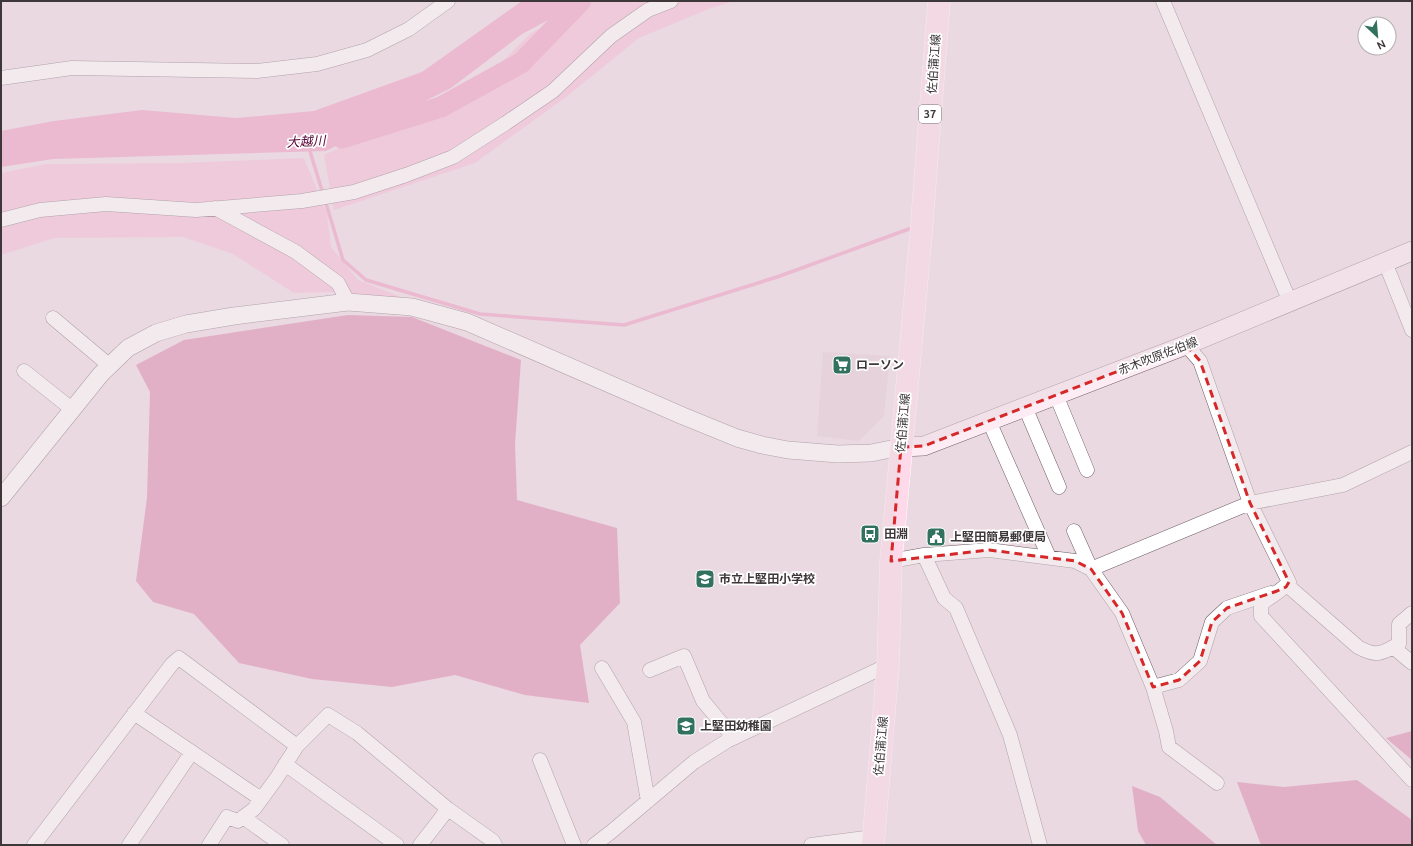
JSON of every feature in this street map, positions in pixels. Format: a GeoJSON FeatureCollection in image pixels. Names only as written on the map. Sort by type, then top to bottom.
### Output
{"type":"FeatureCollection","features":[{"type":"Feature","properties":{"kind":"main road","name":"佐伯蒲江線"},"geometry":{"type":"LineString","coordinates":[[873,841],[888,665],[891,561],[921,231],[939,1]]}},
{"type":"Feature","properties":{"kind":"main road","name":"赤木吹原佐伯線"},"geometry":{"type":"LineString","coordinates":[[901,447],[924,446],[1025,408],[1186,345],[1412,251]]}},
{"type":"Feature","properties":{"kind":"street"},"geometry":{"type":"LineString","coordinates":[[1,78],[72,68],[257,71],[317,64],[374,46],[409,29],[448,1]]}},
{"type":"Feature","properties":{"kind":"street"},"geometry":{"type":"LineString","coordinates":[[1,220],[40,210],[106,204],[196,210],[302,201],[354,192],[406,175],[453,157],[553,91],[611,36],[648,10],[671,1]]}},
{"type":"Feature","properties":{"kind":"street"},"geometry":{"type":"LineString","coordinates":[[1163,1],[1290,302]]}},
{"type":"Feature","properties":{"kind":"street"},"geometry":{"type":"LineString","coordinates":[[215,208],[296,252],[338,283],[348,302]]}},
{"type":"Feature","properties":{"kind":"street"},"geometry":{"type":"LineString","coordinates":[[1385,262],[1412,330]]}},
{"type":"Feature","properties":{"kind":"street"},"geometry":{"type":"LineString","coordinates":[[1,498],[110,366],[128,348],[156,333],[186,324],[234,316],[348,302],[412,307],[467,322],[676,413],[737,438],[762,445],[788,450],[838,454],[871,453],[901,447]]}},
{"type":"Feature","properties":{"kind":"street"},"geometry":{"type":"LineString","coordinates":[[53,318],[110,366]]}},
{"type":"Feature","properties":{"kind":"street"},"geometry":{"type":"LineString","coordinates":[[1186,345],[1200,361],[1250,503],[1289,582],[1261,604],[1261,616],[1412,780]]}},
{"type":"Feature","properties":{"kind":"street"},"geometry":{"type":"LineString","coordinates":[[24,371],[73,410]]}},
{"type":"Feature","properties":{"kind":"street"},"geometry":{"type":"LineString","coordinates":[[1056,396],[1087,470]]}},
{"type":"Feature","properties":{"kind":"street"},"geometry":{"type":"LineString","coordinates":[[1025,408],[1059,488]]}},
{"type":"Feature","properties":{"kind":"street"},"geometry":{"type":"LineString","coordinates":[[990,421],[1049,557]]}},
{"type":"Feature","properties":{"kind":"street"},"geometry":{"type":"LineString","coordinates":[[891,561],[924,555],[989,550],[1075,561],[1091,569],[1250,503],[1343,484],[1412,452]]}},
{"type":"Feature","properties":{"kind":"street"},"geometry":{"type":"LineString","coordinates":[[1074,531],[1091,569],[1122,613],[1152,687],[1166,731],[1169,747],[1217,783]]}},
{"type":"Feature","properties":{"kind":"street"},"geometry":{"type":"LineString","coordinates":[[924,555],[944,598],[956,608],[1010,734],[1040,845]]}},
{"type":"Feature","properties":{"kind":"street"},"geometry":{"type":"LineString","coordinates":[[1282,588],[1358,647],[1370,654],[1387,651],[1399,644],[1399,624],[1412,613]]}},
{"type":"Feature","properties":{"kind":"street"},"geometry":{"type":"LineString","coordinates":[[1152,687],[1179,680],[1200,661],[1212,622],[1227,608],[1282,588]]}},
{"type":"Feature","properties":{"kind":"street"},"geometry":{"type":"LineString","coordinates":[[1393,647],[1412,663]]}},
{"type":"Feature","properties":{"kind":"street"},"geometry":{"type":"LineString","coordinates":[[650,670],[684,656],[703,701],[734,738]]}},
{"type":"Feature","properties":{"kind":"street"},"geometry":{"type":"LineString","coordinates":[[34,845],[134,713],[172,664],[179,658],[297,746]]}},
{"type":"Feature","properties":{"kind":"street"},"geometry":{"type":"LineString","coordinates":[[594,845],[694,762],[734,738],[888,665]]}},
{"type":"Feature","properties":{"kind":"street"},"geometry":{"type":"LineString","coordinates":[[602,668],[634,722],[648,800]]}},
{"type":"Feature","properties":{"kind":"street"},"geometry":{"type":"LineString","coordinates":[[134,713],[261,799]]}},
{"type":"Feature","properties":{"kind":"street"},"geometry":{"type":"LineString","coordinates":[[209,845],[227,817],[238,821],[254,809],[297,746],[328,715],[357,733],[448,809],[493,841],[495,845]]}},
{"type":"Feature","properties":{"kind":"street"},"geometry":{"type":"LineString","coordinates":[[129,845],[192,752]]}},
{"type":"Feature","properties":{"kind":"street"},"geometry":{"type":"LineString","coordinates":[[540,760],[574,845]]}},
{"type":"Feature","properties":{"kind":"street"},"geometry":{"type":"LineString","coordinates":[[286,764],[396,845]]}},
{"type":"Feature","properties":{"kind":"street"},"geometry":{"type":"LineString","coordinates":[[420,845],[448,809]]}},
{"type":"Feature","properties":{"kind":"street"},"geometry":{"type":"LineString","coordinates":[[243,817],[282,845]]}},
{"type":"Feature","properties":{"kind":"street"},"geometry":{"type":"LineString","coordinates":[[811,845],[873,841]]}},
{"type":"Feature","properties":{"kind":"highlighted area"},"geometry":{"type":"Polygon","coordinates":[[[1186,345],[1200,361],[1250,503],[1289,582],[1286,587],[1277,591],[1227,608],[1212,622],[1200,661],[1179,680],[1153,687],[1122,613],[1091,569],[1075,561],[989,550],[891,561],[901,447],[924,446],[1186,345]]]}},
{"type":"Feature","properties":{"kind":"shaded area"},"geometry":{"type":"Polygon","coordinates":[[[594,1],[734,1],[711,8],[639,38],[566,97],[475,163],[334,210],[324,155],[347,144],[443,111],[507,57],[531,33],[594,1]]]}},
{"type":"Feature","properties":{"kind":"shaded area"},"geometry":{"type":"Polygon","coordinates":[[[304,158],[327,214],[331,247],[358,280],[411,301],[333,292],[294,293],[233,254],[183,237],[54,238],[1,255],[1,173],[46,164],[180,163],[304,158]]]}},
{"type":"Feature","properties":{"kind":"shaded area"},"geometry":{"type":"Polygon","coordinates":[[[348,315],[412,317],[521,360],[515,444],[517,500],[617,528],[620,603],[580,645],[589,703],[525,695],[455,675],[392,687],[312,679],[239,663],[194,614],[153,602],[136,581],[147,498],[150,392],[136,365],[184,340],[348,315]]]}},
{"type":"Feature","properties":{"kind":"shaded area"},"geometry":{"type":"Polygon","coordinates":[[[823,352],[890,356],[884,416],[859,441],[817,436],[823,352]]]}},
{"type":"Feature","properties":{"kind":"shaded area"},"geometry":{"type":"Polygon","coordinates":[[[1412,731],[1412,760],[1386,738],[1412,731]]]}},
{"type":"Feature","properties":{"kind":"shaded area"},"geometry":{"type":"Polygon","coordinates":[[[1357,780],[1412,820],[1412,845],[1261,845],[1237,782],[1284,787],[1357,780]]]}},
{"type":"Feature","properties":{"kind":"shaded area"},"geometry":{"type":"Polygon","coordinates":[[[1132,786],[1160,797],[1217,845],[1146,845],[1138,831],[1132,786]]]}},
{"type":"Feature","properties":{"kind":"water"},"geometry":{"type":"Polygon","coordinates":[[[522,1],[584,1],[522,34],[451,88],[326,151],[53,159],[1,167],[1,131],[54,121],[142,110],[236,118],[314,111],[422,72],[522,1]]]}},
{"type":"Feature","properties":{"kind":"waterway","name":"大越川"},"geometry":{"type":"LineString","coordinates":[[342,138],[441,107],[521,63],[581,1]]}},
{"type":"Feature","properties":{"kind":"waterway"},"geometry":{"type":"LineString","coordinates":[[309,148],[323,194]]}},
{"type":"Feature","properties":{"kind":"waterway"},"geometry":{"type":"LineString","coordinates":[[325,200],[343,260],[366,280],[480,314],[624,325],[777,277],[909,229]]}},
{"type":"Feature","properties":{"kind":"place","name":"ローソン"},"geometry":{"type":"Point","coordinates":[842,365]}},
{"type":"Feature","properties":{"kind":"place","name":"田淵"},"geometry":{"type":"Point","coordinates":[870,534]}},
{"type":"Feature","properties":{"kind":"place","name":"上堅田簡易郵便局"},"geometry":{"type":"Point","coordinates":[936,537]}},
{"type":"Feature","properties":{"kind":"place","name":"市立上堅田小学校"},"geometry":{"type":"Point","coordinates":[705,579]}},
{"type":"Feature","properties":{"kind":"place","name":"上堅田幼稚園"},"geometry":{"type":"Point","coordinates":[686,726]}}]}
